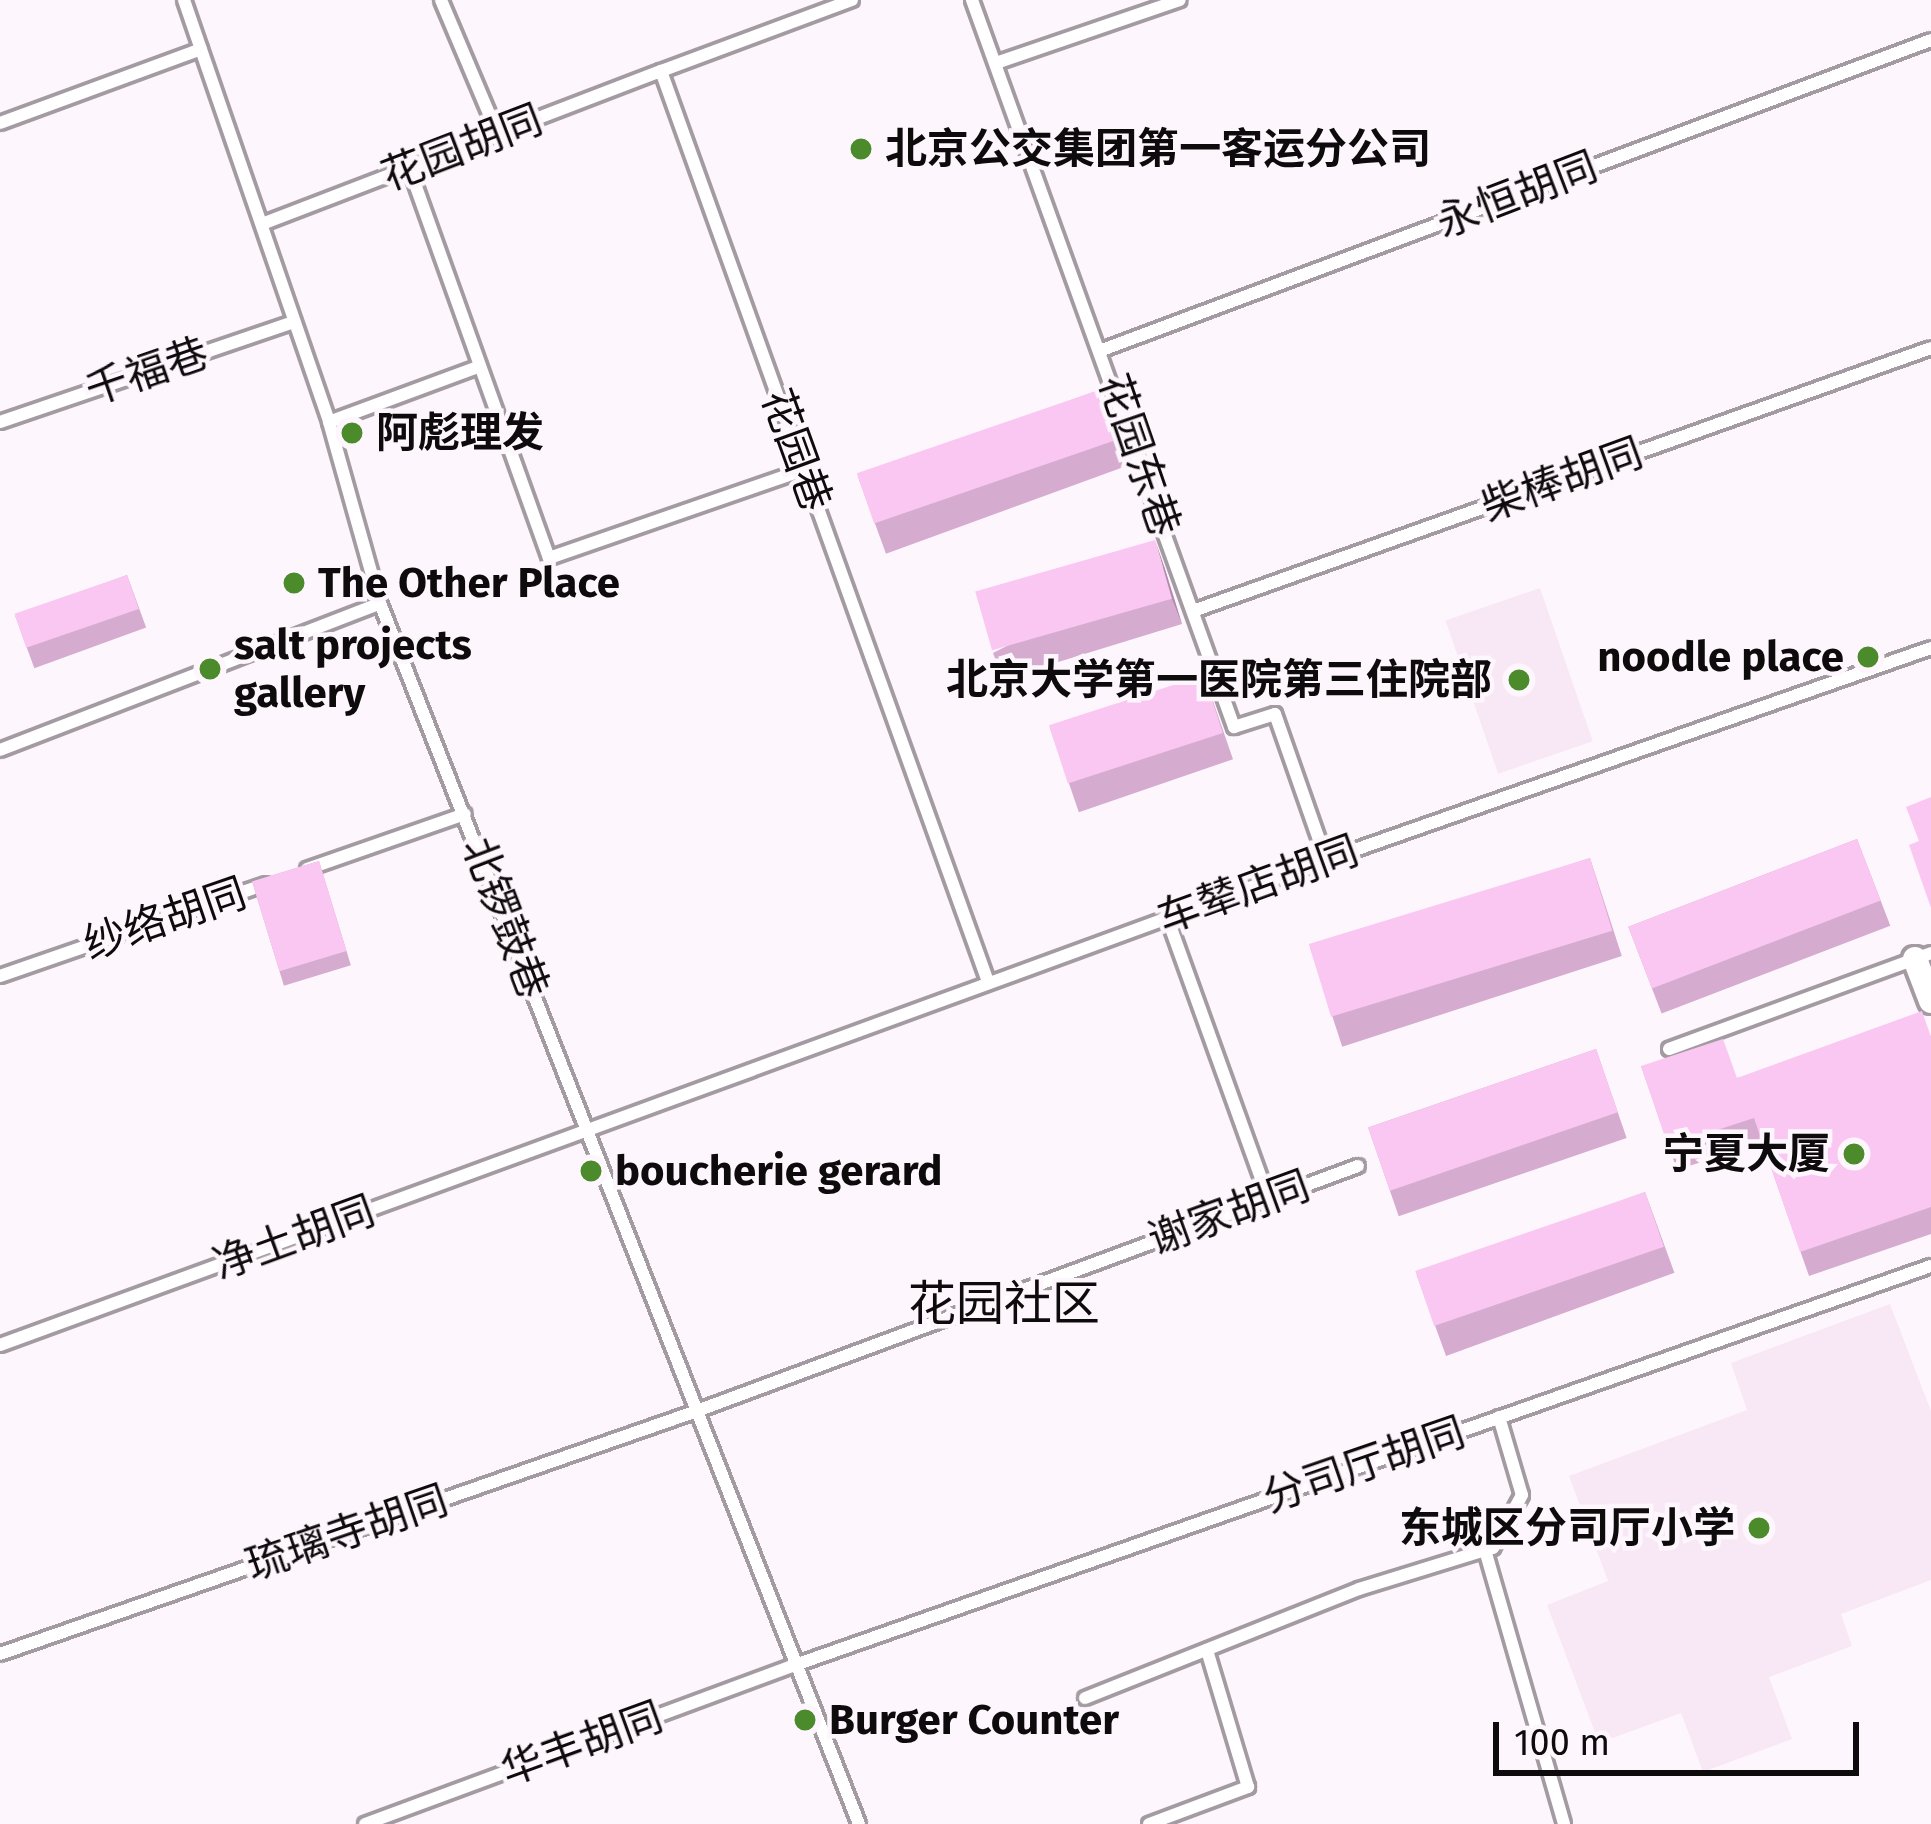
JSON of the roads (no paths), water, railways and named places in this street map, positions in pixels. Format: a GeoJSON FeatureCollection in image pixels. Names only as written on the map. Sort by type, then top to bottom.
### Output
{"type":"FeatureCollection","features":[{"type":"Feature","properties":{"kind":"street"},"geometry":{"type":"LineString","coordinates":[[1923,956],[1931,1001]]}},
{"type":"Feature","properties":{"kind":"lane","name":"北锣鼓巷"},"geometry":{"type":"LineString","coordinates":[[184,0],[329,422],[380,603],[859,1824]]}},
{"type":"Feature","properties":{"kind":"lane"},"geometry":{"type":"LineString","coordinates":[[441,0],[498,135]]}},
{"type":"Feature","properties":{"kind":"lane"},"geometry":{"type":"LineString","coordinates":[[661,70],[812,7],[852,0]]}},
{"type":"Feature","properties":{"kind":"lane","name":"花园东巷"},"geometry":{"type":"LineString","coordinates":[[972,0],[1102,350],[1234,727],[1275,714],[1326,860]]}},
{"type":"Feature","properties":{"kind":"lane"},"geometry":{"type":"LineString","coordinates":[[997,63],[1180,0]]}},
{"type":"Feature","properties":{"kind":"lane","name":"永恒胡同"},"geometry":{"type":"LineString","coordinates":[[1102,350],[1931,40]]}},
{"type":"Feature","properties":{"kind":"lane"},"geometry":{"type":"LineString","coordinates":[[0,123],[201,49]]}},
{"type":"Feature","properties":{"kind":"lane","name":"花园胡同"},"geometry":{"type":"LineString","coordinates":[[262,224],[661,70]]}},
{"type":"Feature","properties":{"kind":"lane","name":"花园巷"},"geometry":{"type":"LineString","coordinates":[[661,70],[988,982]]}},
{"type":"Feature","properties":{"kind":"lane"},"geometry":{"type":"LineString","coordinates":[[410,170],[549,558],[802,470]]}},
{"type":"Feature","properties":{"kind":"lane","name":"千福巷"},"geometry":{"type":"LineString","coordinates":[[0,422],[294,322]]}},
{"type":"Feature","properties":{"kind":"lane","name":"柴棒胡同"},"geometry":{"type":"LineString","coordinates":[[1193,611],[1931,348]]}},
{"type":"Feature","properties":{"kind":"lane"},"geometry":{"type":"LineString","coordinates":[[329,422],[478,367]]}},
{"type":"Feature","properties":{"kind":"lane"},"geometry":{"type":"LineString","coordinates":[[0,750],[380,603]]}},
{"type":"Feature","properties":{"kind":"lane","name":"车辇店胡同"},"geometry":{"type":"LineString","coordinates":[[587,1131],[1167,917],[1931,648]]}},
{"type":"Feature","properties":{"kind":"lane","name":"纱络胡同"},"geometry":{"type":"LineString","coordinates":[[296,873],[466,814]]}},
{"type":"Feature","properties":{"kind":"lane","name":"纱络胡同"},"geometry":{"type":"LineString","coordinates":[[0,976],[274,881]]}},
{"type":"Feature","properties":{"kind":"lane"},"geometry":{"type":"LineString","coordinates":[[1167,917],[1268,1198]]}},
{"type":"Feature","properties":{"kind":"lane"},"geometry":{"type":"LineString","coordinates":[[1669,1049],[1923,956]]}},
{"type":"Feature","properties":{"kind":"lane","name":"净土胡同"},"geometry":{"type":"LineString","coordinates":[[0,1345],[587,1131]]}},
{"type":"Feature","properties":{"kind":"lane","name":"谢家胡同"},"geometry":{"type":"LineString","coordinates":[[694,1412],[1358,1166]]}},
{"type":"Feature","properties":{"kind":"lane","name":"分司厅胡同"},"geometry":{"type":"LineString","coordinates":[[798,1664],[1931,1266]]}},
{"type":"Feature","properties":{"kind":"lane","name":"琉璃寺胡同"},"geometry":{"type":"LineString","coordinates":[[0,1654],[694,1412]]}},
{"type":"Feature","properties":{"kind":"lane"},"geometry":{"type":"LineString","coordinates":[[1085,1697],[1359,1589],[1493,1548],[1522,1495],[1499,1417]]}},
{"type":"Feature","properties":{"kind":"lane"},"geometry":{"type":"LineString","coordinates":[[1485,1550],[1564,1824]]}},
{"type":"Feature","properties":{"kind":"lane"},"geometry":{"type":"LineString","coordinates":[[1149,1824],[1248,1787],[1207,1650]]}},
{"type":"Feature","properties":{"kind":"lane","name":"华丰胡同"},"geometry":{"type":"LineString","coordinates":[[365,1824],[798,1664]]}},
{"type":"Feature","properties":{"kind":"place","name":"北京公交集团第一客运分公司"},"geometry":{"type":"Point","coordinates":[861,149]}},
{"type":"Feature","properties":{"kind":"place","name":"阿彪理发"},"geometry":{"type":"Point","coordinates":[352,433]}},
{"type":"Feature","properties":{"kind":"place","name":"The Other Place"},"geometry":{"type":"Point","coordinates":[294,583]}},
{"type":"Feature","properties":{"kind":"place","name":"noodle place"},"geometry":{"type":"Point","coordinates":[1868,657]}},
{"type":"Feature","properties":{"kind":"place","name":"salt projects gallery"},"geometry":{"type":"Point","coordinates":[210,669]}},
{"type":"Feature","properties":{"kind":"place","name":"北京大学第一医院第三住院部"},"geometry":{"type":"Point","coordinates":[1519,680]}},
{"type":"Feature","properties":{"kind":"place","name":"宁夏大厦"},"geometry":{"type":"Point","coordinates":[1854,1154]}},
{"type":"Feature","properties":{"kind":"place","name":"boucherie gerard"},"geometry":{"type":"Point","coordinates":[591,1171]}},
{"type":"Feature","properties":{"kind":"place","name":"东城区分司厅小学"},"geometry":{"type":"Point","coordinates":[1759,1528]}},
{"type":"Feature","properties":{"kind":"place","name":"Burger Counter"},"geometry":{"type":"Point","coordinates":[805,1720]}},
{"type":"Feature","properties":{"kind":"district","name":"花园社区"},"geometry":{"type":"Point","coordinates":[1004,1305]}}]}
